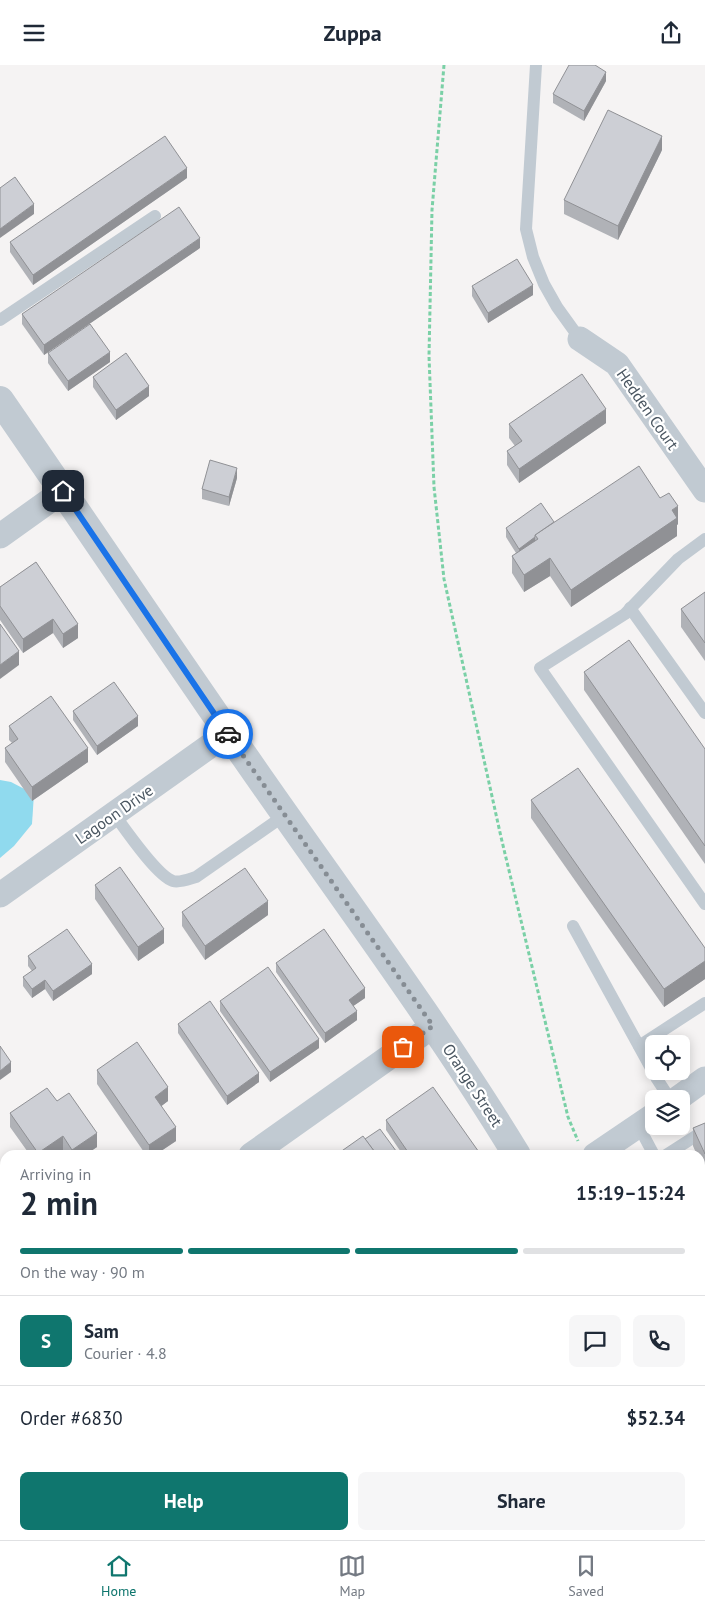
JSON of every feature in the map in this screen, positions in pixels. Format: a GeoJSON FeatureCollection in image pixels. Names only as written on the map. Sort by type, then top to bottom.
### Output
{"type":"FeatureCollection","features":[{"type":"Feature","properties":{"kind":"street","name":"Hedden Court"},"geometry":{"type":"LineString","coordinates":[[580,339],[617,364],[705,489]]}},
{"type":"Feature","properties":{"kind":"street","name":"Orange Street"},"geometry":{"type":"LineString","coordinates":[[0,400],[228,733],[433,1026],[486,1104],[514,1150]]}},
{"type":"Feature","properties":{"kind":"street"},"geometry":{"type":"LineString","coordinates":[[0,536],[63,491]]}},
{"type":"Feature","properties":{"kind":"street","name":"Lagoon Drive"},"geometry":{"type":"LineString","coordinates":[[0,895],[228,733]]}},
{"type":"Feature","properties":{"kind":"street"},"geometry":{"type":"LineString","coordinates":[[258,1150],[433,1026]]}},
{"type":"Feature","properties":{"kind":"street"},"geometry":{"type":"LineString","coordinates":[[690,1090],[705,1079]]}},
{"type":"Feature","properties":{"kind":"street"},"geometry":{"type":"LineString","coordinates":[[590,1150],[645,1121]]}},
{"type":"Feature","properties":{"kind":"lane"},"geometry":{"type":"LineString","coordinates":[[536,65],[526,229],[533,257],[544,284],[557,307],[580,339]]}},
{"type":"Feature","properties":{"kind":"lane"},"geometry":{"type":"LineString","coordinates":[[0,321],[155,216]]}},
{"type":"Feature","properties":{"kind":"lane"},"geometry":{"type":"LineString","coordinates":[[705,539],[678,559],[625,613],[540,668],[705,904]]}},
{"type":"Feature","properties":{"kind":"lane"},"geometry":{"type":"LineString","coordinates":[[630,608],[705,713]]}},
{"type":"Feature","properties":{"kind":"lane"},"geometry":{"type":"LineString","coordinates":[[114,814],[159,871],[173,881],[196,877],[285,815]]}},
{"type":"Feature","properties":{"kind":"lane"},"geometry":{"type":"LineString","coordinates":[[574,927],[664,1090]]}},
{"type":"Feature","properties":{"kind":"lane"},"geometry":{"type":"LineString","coordinates":[[639,1046],[705,1003]]}},
{"type":"Feature","properties":{"kind":"lane"},"geometry":{"type":"LineString","coordinates":[[674,1150],[705,1130]]}},
{"type":"Feature","properties":{"kind":"lane"},"geometry":{"type":"LineString","coordinates":[[649,1135],[653,1150]]}},
{"type":"Feature","properties":{"kind":"path"},"geometry":{"type":"LineString","coordinates":[[444,65],[432,209],[429,356],[434,487],[444,579],[501,837],[566,1107],[588,1150]]}},
{"type":"Feature","properties":{"kind":"water"},"geometry":{"type":"Polygon","coordinates":[[[0,780],[11,782],[34,794],[32,824],[14,846],[0,858],[0,780]]]}},
{"type":"Feature","properties":{"kind":"building"},"geometry":{"type":"Polygon","coordinates":[[[569,65],[595,65],[606,72],[584,111],[553,94],[569,65]]]}},
{"type":"Feature","properties":{"kind":"building"},"geometry":{"type":"Polygon","coordinates":[[[608,110],[662,136],[618,226],[564,200],[608,110]]]}},
{"type":"Feature","properties":{"kind":"building"},"geometry":{"type":"Polygon","coordinates":[[[165,136],[187,168],[33,275],[10,242],[165,136]]]}},
{"type":"Feature","properties":{"kind":"building"},"geometry":{"type":"Polygon","coordinates":[[[15,177],[34,204],[0,229],[0,188],[15,177]]]}},
{"type":"Feature","properties":{"kind":"building"},"geometry":{"type":"Polygon","coordinates":[[[179,207],[200,238],[44,345],[22,314],[179,207]]]}},
{"type":"Feature","properties":{"kind":"building"},"geometry":{"type":"Polygon","coordinates":[[[517,259],[533,285],[488,313],[472,286],[517,259]]]}},
{"type":"Feature","properties":{"kind":"building"},"geometry":{"type":"Polygon","coordinates":[[[90,324],[110,352],[68,381],[48,353],[90,324]]]}},
{"type":"Feature","properties":{"kind":"building"},"geometry":{"type":"Polygon","coordinates":[[[126,353],[149,386],[116,410],[93,377],[126,353]]]}},
{"type":"Feature","properties":{"kind":"building"},"geometry":{"type":"Polygon","coordinates":[[[582,374],[606,409],[519,469],[507,451],[522,441],[509,424],[582,374]]]}},
{"type":"Feature","properties":{"kind":"building"},"geometry":{"type":"Polygon","coordinates":[[[210,460],[237,468],[229,497],[202,489],[210,460]]]}},
{"type":"Feature","properties":{"kind":"building"},"geometry":{"type":"Polygon","coordinates":[[[639,466],[660,498],[669,493],[678,506],[672,510],[677,518],[571,590],[550,558],[524,575],[512,556],[538,539],[535,535],[639,466]]]}},
{"type":"Feature","properties":{"kind":"building"},"geometry":{"type":"Polygon","coordinates":[[[541,503],[554,522],[519,549],[506,528],[541,503]]]}},
{"type":"Feature","properties":{"kind":"building"},"geometry":{"type":"Polygon","coordinates":[[[36,562],[78,624],[63,634],[53,619],[23,639],[0,606],[0,587],[36,562]]]}},
{"type":"Feature","properties":{"kind":"building"},"geometry":{"type":"Polygon","coordinates":[[[705,592],[705,643],[681,609],[705,592]]]}},
{"type":"Feature","properties":{"kind":"building"},"geometry":{"type":"Polygon","coordinates":[[[0,624],[19,651],[0,665],[0,624]]]}},
{"type":"Feature","properties":{"kind":"building"},"geometry":{"type":"Polygon","coordinates":[[[629,640],[705,749],[705,846],[584,672],[629,640]]]}},
{"type":"Feature","properties":{"kind":"building"},"geometry":{"type":"Polygon","coordinates":[[[114,682],[138,716],[97,746],[73,711],[114,682]]]}},
{"type":"Feature","properties":{"kind":"building"},"geometry":{"type":"Polygon","coordinates":[[[51,696],[88,748],[32,787],[5,748],[18,739],[9,726],[51,696]]]}},
{"type":"Feature","properties":{"kind":"building"},"geometry":{"type":"Polygon","coordinates":[[[578,768],[705,948],[705,961],[664,989],[531,800],[578,768]]]}},
{"type":"Feature","properties":{"kind":"building"},"geometry":{"type":"Polygon","coordinates":[[[120,867],[164,929],[138,947],[95,885],[120,867]]]}},
{"type":"Feature","properties":{"kind":"building"},"geometry":{"type":"Polygon","coordinates":[[[245,868],[268,901],[205,946],[182,912],[245,868]]]}},
{"type":"Feature","properties":{"kind":"building"},"geometry":{"type":"Polygon","coordinates":[[[67,929],[92,964],[53,991],[45,980],[32,989],[23,977],[36,968],[28,956],[67,929]]]}},
{"type":"Feature","properties":{"kind":"building"},"geometry":{"type":"Polygon","coordinates":[[[324,929],[365,988],[349,1000],[357,1011],[325,1033],[276,963],[324,929]]]}},
{"type":"Feature","properties":{"kind":"building"},"geometry":{"type":"Polygon","coordinates":[[[268,967],[319,1039],[270,1072],[220,1001],[268,967]]]}},
{"type":"Feature","properties":{"kind":"building"},"geometry":{"type":"Polygon","coordinates":[[[210,1001],[259,1073],[227,1096],[178,1024],[210,1001]]]}},
{"type":"Feature","properties":{"kind":"building"},"geometry":{"type":"Polygon","coordinates":[[[137,1042],[168,1087],[155,1097],[176,1127],[149,1145],[97,1070],[137,1042]]]}},
{"type":"Feature","properties":{"kind":"building"},"geometry":{"type":"Polygon","coordinates":[[[0,1046],[11,1062],[0,1071],[0,1046]]]}},
{"type":"Feature","properties":{"kind":"building"},"geometry":{"type":"Polygon","coordinates":[[[433,1087],[477,1150],[407,1150],[386,1120],[433,1087]]]}},
{"type":"Feature","properties":{"kind":"building"},"geometry":{"type":"Polygon","coordinates":[[[47,1088],[57,1101],[69,1093],[97,1133],[72,1150],[63,1136],[42,1150],[36,1150],[10,1113],[47,1088]]]}},
{"type":"Feature","properties":{"kind":"building"},"geometry":{"type":"Polygon","coordinates":[[[705,1123],[705,1150],[703,1150],[693,1128],[705,1123]]]}},
{"type":"Feature","properties":{"kind":"building"},"geometry":{"type":"Polygon","coordinates":[[[380,1129],[395,1150],[373,1150],[365,1139],[380,1129]]]}},
{"type":"Feature","properties":{"kind":"building"},"geometry":{"type":"Polygon","coordinates":[[[363,1136],[373,1150],[343,1150],[363,1136]]]}},
{"type":"Feature","properties":{"kind":"way so far"},"geometry":{"type":"LineString","coordinates":[[228,734],[433,1026],[403,1047]]}},
{"type":"Feature","properties":{"kind":"route"},"geometry":{"type":"LineString","coordinates":[[63,491],[228,734]]}}]}
